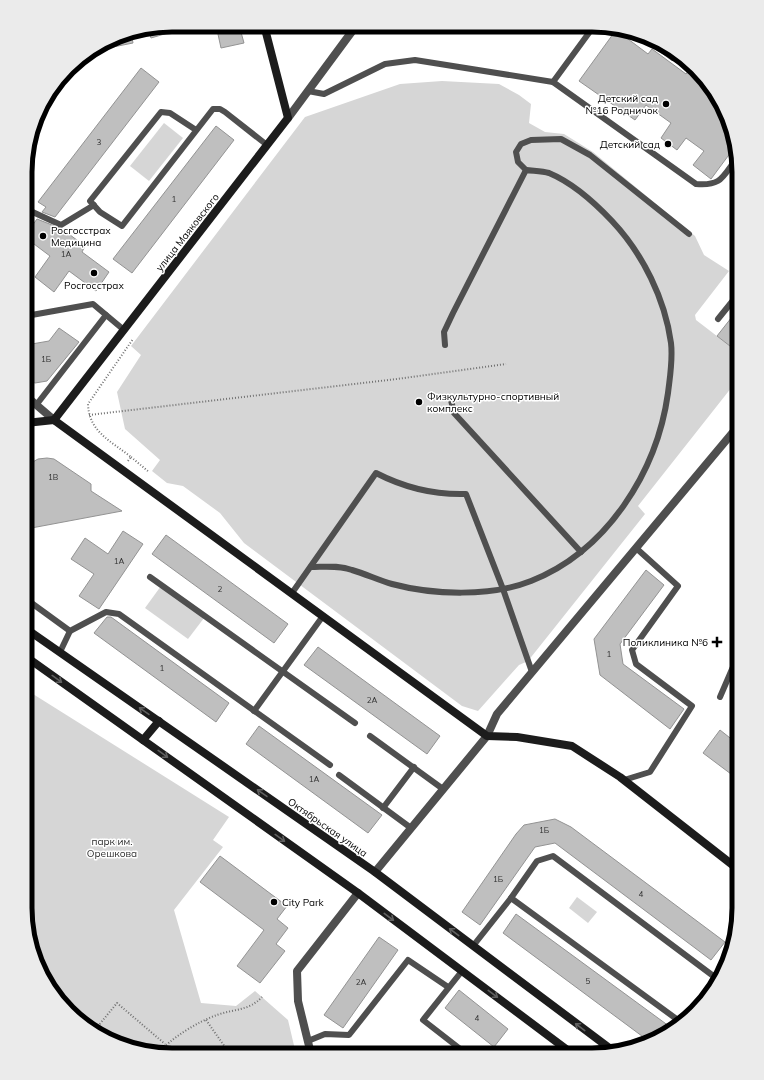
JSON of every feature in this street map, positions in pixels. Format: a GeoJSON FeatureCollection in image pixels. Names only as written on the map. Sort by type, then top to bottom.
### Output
{"type":"FeatureCollection","features":[{"type":"Feature","properties":{"kind":"street"},"geometry":{"type":"LineString","coordinates":[[266,32],[288,118]]}},
{"type":"Feature","properties":{"kind":"street","name":"улица Маяковского"},"geometry":{"type":"LineString","coordinates":[[54,420],[288,118],[352,32]]}},
{"type":"Feature","properties":{"kind":"street"},"geometry":{"type":"LineString","coordinates":[[32,400],[54,420],[487,736],[517,737],[572,746],[624,780],[732,865]]}},
{"type":"Feature","properties":{"kind":"street"},"geometry":{"type":"LineString","coordinates":[[32,422],[54,420]]}},
{"type":"Feature","properties":{"kind":"street"},"geometry":{"type":"LineString","coordinates":[[375,872],[487,736],[497,714],[732,433]]}},
{"type":"Feature","properties":{"kind":"street","name":"Октябрьская улица"},"geometry":{"type":"LineString","coordinates":[[32,632],[375,872],[608,1047]]}},
{"type":"Feature","properties":{"kind":"street"},"geometry":{"type":"LineString","coordinates":[[32,661],[358,893],[565,1048]]}},
{"type":"Feature","properties":{"kind":"street"},"geometry":{"type":"LineString","coordinates":[[143,740],[159,721]]}},
{"type":"Feature","properties":{"kind":"street"},"geometry":{"type":"LineString","coordinates":[[310,1048],[298,1001],[297,971],[358,893]]}},
{"type":"Feature","properties":{"kind":"lane"},"geometry":{"type":"LineString","coordinates":[[553,82],[590,32]]}},
{"type":"Feature","properties":{"kind":"lane"},"geometry":{"type":"LineString","coordinates":[[308,91],[324,94],[385,64],[415,60],[553,82],[696,184],[709,185],[720,181],[732,165]]}},
{"type":"Feature","properties":{"kind":"lane"},"geometry":{"type":"LineString","coordinates":[[196,130],[170,113],[161,112],[90,201],[100,212],[122,226],[166,172],[213,109],[220,109],[267,145]]}},
{"type":"Feature","properties":{"kind":"lane"},"geometry":{"type":"LineString","coordinates":[[311,567],[336,567],[351,569],[392,584],[422,590],[480,592],[504,589],[530,582],[567,564],[590,544],[625,504],[638,484],[652,455],[666,405],[671,369],[671,344],[666,319],[659,296],[646,268],[618,228],[589,199],[562,180],[547,173],[526,170],[518,162],[516,152],[521,144],[531,140],[561,138],[590,155],[689,234]]}},
{"type":"Feature","properties":{"kind":"lane"},"geometry":{"type":"LineString","coordinates":[[446,346],[444,332],[526,170]]}},
{"type":"Feature","properties":{"kind":"lane"},"geometry":{"type":"LineString","coordinates":[[32,212],[61,225],[94,205]]}},
{"type":"Feature","properties":{"kind":"lane"},"geometry":{"type":"LineString","coordinates":[[718,319],[732,301]]}},
{"type":"Feature","properties":{"kind":"lane"},"geometry":{"type":"LineString","coordinates":[[32,315],[93,304],[124,330]]}},
{"type":"Feature","properties":{"kind":"lane"},"geometry":{"type":"LineString","coordinates":[[37,404],[106,316]]}},
{"type":"Feature","properties":{"kind":"lane"},"geometry":{"type":"LineString","coordinates":[[451,400],[454,413],[581,552]]}},
{"type":"Feature","properties":{"kind":"lane"},"geometry":{"type":"LineString","coordinates":[[292,593],[376,473],[405,487],[429,493],[466,494],[504,589],[532,672]]}},
{"type":"Feature","properties":{"kind":"lane"},"geometry":{"type":"LineString","coordinates":[[624,780],[650,772],[692,706],[636,664],[632,650],[678,586],[636,548]]}},
{"type":"Feature","properties":{"kind":"lane"},"geometry":{"type":"LineString","coordinates":[[150,577],[355,723]]}},
{"type":"Feature","properties":{"kind":"lane"},"geometry":{"type":"LineString","coordinates":[[32,603],[70,631]]}},
{"type":"Feature","properties":{"kind":"lane"},"geometry":{"type":"LineString","coordinates":[[60,652],[70,631],[106,612],[119,614],[330,765]]}},
{"type":"Feature","properties":{"kind":"lane"},"geometry":{"type":"LineString","coordinates":[[254,710],[323,616]]}},
{"type":"Feature","properties":{"kind":"lane"},"geometry":{"type":"LineString","coordinates":[[720,697],[732,669]]}},
{"type":"Feature","properties":{"kind":"lane"},"geometry":{"type":"LineString","coordinates":[[370,736],[443,789]]}},
{"type":"Feature","properties":{"kind":"lane"},"geometry":{"type":"LineString","coordinates":[[383,808],[414,767]]}},
{"type":"Feature","properties":{"kind":"lane"},"geometry":{"type":"LineString","coordinates":[[339,775],[411,828]]}},
{"type":"Feature","properties":{"kind":"lane"},"geometry":{"type":"LineString","coordinates":[[473,946],[511,898],[537,861],[553,856],[714,976]]}},
{"type":"Feature","properties":{"kind":"lane"},"geometry":{"type":"LineString","coordinates":[[511,898],[676,1019]]}},
{"type":"Feature","properties":{"kind":"lane"},"geometry":{"type":"LineString","coordinates":[[308,1041],[325,1034],[349,1035],[408,960],[448,988]]}},
{"type":"Feature","properties":{"kind":"lane"},"geometry":{"type":"LineString","coordinates":[[459,1048],[423,1020],[462,971]]}},
{"type":"Feature","properties":{"kind":"path"},"geometry":{"type":"LineString","coordinates":[[133,339],[88,404],[89,415],[94,428],[149,472]]}},
{"type":"Feature","properties":{"kind":"path"},"geometry":{"type":"LineString","coordinates":[[89,415],[397,379],[506,364]]}},
{"type":"Feature","properties":{"kind":"path"},"geometry":{"type":"LineString","coordinates":[[121,469],[131,457]]}},
{"type":"Feature","properties":{"kind":"path"},"geometry":{"type":"LineString","coordinates":[[163,1047],[165,1044],[206,1020],[217,1015],[239,1011],[255,1004],[262,997]]}},
{"type":"Feature","properties":{"kind":"path"},"geometry":{"type":"LineString","coordinates":[[98,1026],[117,1003],[165,1044]]}},
{"type":"Feature","properties":{"kind":"path"},"geometry":{"type":"LineString","coordinates":[[206,1020],[226,1048]]}},
{"type":"Feature","properties":{"kind":"green space","name":"Физкультурно-спортивный комплекс"},"geometry":{"type":"Polygon","coordinates":[[[442,81],[499,84],[519,95],[531,104],[529,123],[545,132],[564,134],[593,152],[695,236],[704,255],[729,271],[695,315],[696,320],[732,348],[732,387],[638,506],[645,514],[528,661],[519,665],[478,711],[462,706],[244,543],[220,513],[183,486],[167,483],[152,471],[160,460],[125,429],[117,392],[141,355],[131,346],[305,117],[400,84],[442,81]]]}},
{"type":"Feature","properties":{"kind":"green space"},"geometry":{"type":"Polygon","coordinates":[[[164,123],[183,138],[149,181],[130,166],[164,123]]]}},
{"type":"Feature","properties":{"kind":"green space"},"geometry":{"type":"Polygon","coordinates":[[[161,586],[204,618],[188,639],[145,608],[161,586]]]}},
{"type":"Feature","properties":{"kind":"green space","name":"парк им. Орешкова"},"geometry":{"type":"Polygon","coordinates":[[[32,693],[229,817],[213,840],[223,847],[174,910],[201,1003],[236,1006],[255,991],[288,1020],[295,1048],[154,1047],[127,1041],[110,1034],[80,1013],[56,986],[46,970],[39,953],[33,926],[32,693]]]}},
{"type":"Feature","properties":{"kind":"green space"},"geometry":{"type":"Polygon","coordinates":[[[577,897],[597,912],[588,923],[569,908],[577,897]]]}},
{"type":"Feature","properties":{"kind":"building"},"geometry":{"type":"Polygon","coordinates":[[[171,32],[151,38],[150,34],[171,32]]]}},
{"type":"Feature","properties":{"kind":"building"},"geometry":{"type":"Polygon","coordinates":[[[218,32],[241,32],[244,43],[221,48],[218,32]]]}},
{"type":"Feature","properties":{"kind":"building","name":"Детский сад №16 Родничок"},"geometry":{"type":"Polygon","coordinates":[[[613,34],[624,36],[648,54],[652,49],[686,74],[688,71],[708,94],[718,110],[725,127],[731,152],[711,179],[693,165],[704,151],[686,138],[677,150],[661,138],[671,123],[646,105],[635,120],[579,81],[613,34]]]}},
{"type":"Feature","properties":{"kind":"building"},"geometry":{"type":"Polygon","coordinates":[[[132,38],[133,43],[106,48],[132,38]]]}},
{"type":"Feature","properties":{"kind":"building"},"geometry":{"type":"Polygon","coordinates":[[[141,68],[159,82],[55,217],[42,212],[46,207],[38,202],[141,68]]]}},
{"type":"Feature","properties":{"kind":"building"},"geometry":{"type":"Polygon","coordinates":[[[216,126],[234,140],[132,273],[113,259],[216,126]]]}},
{"type":"Feature","properties":{"kind":"building"},"geometry":{"type":"Polygon","coordinates":[[[37,219],[62,229],[85,246],[82,252],[109,272],[96,291],[69,271],[54,292],[35,277],[50,256],[32,242],[32,226],[37,219]]]}},
{"type":"Feature","properties":{"kind":"building"},"geometry":{"type":"Polygon","coordinates":[[[732,317],[732,348],[717,336],[732,317]]]}},
{"type":"Feature","properties":{"kind":"building"},"geometry":{"type":"Polygon","coordinates":[[[59,328],[79,342],[47,381],[32,382],[32,344],[49,341],[59,328]]]}},
{"type":"Feature","properties":{"kind":"building"},"geometry":{"type":"Polygon","coordinates":[[[38,459],[54,459],[91,484],[91,491],[122,511],[32,528],[32,462],[38,459]]]}},
{"type":"Feature","properties":{"kind":"building"},"geometry":{"type":"Polygon","coordinates":[[[123,531],[143,544],[99,609],[79,596],[94,574],[71,559],[85,538],[108,554],[123,531]]]}},
{"type":"Feature","properties":{"kind":"building"},"geometry":{"type":"Polygon","coordinates":[[[166,535],[288,624],[274,643],[152,554],[166,535]]]}},
{"type":"Feature","properties":{"kind":"building"},"geometry":{"type":"Polygon","coordinates":[[[646,570],[664,585],[620,644],[623,664],[684,709],[670,729],[600,675],[594,639],[646,570]]]}},
{"type":"Feature","properties":{"kind":"building"},"geometry":{"type":"Polygon","coordinates":[[[107,617],[111,617],[229,703],[216,722],[94,633],[107,617]]]}},
{"type":"Feature","properties":{"kind":"building"},"geometry":{"type":"Polygon","coordinates":[[[318,647],[440,736],[427,754],[304,665],[318,647]]]}},
{"type":"Feature","properties":{"kind":"building"},"geometry":{"type":"Polygon","coordinates":[[[259,726],[382,815],[368,833],[246,744],[259,726]]]}},
{"type":"Feature","properties":{"kind":"building"},"geometry":{"type":"Polygon","coordinates":[[[720,730],[732,739],[732,775],[703,753],[720,730]]]}},
{"type":"Feature","properties":{"kind":"building"},"geometry":{"type":"Polygon","coordinates":[[[555,819],[571,827],[725,942],[711,960],[555,843],[535,847],[480,925],[462,912],[516,834],[524,825],[555,819]]]}},
{"type":"Feature","properties":{"kind":"building"},"geometry":{"type":"Polygon","coordinates":[[[220,856],[287,906],[277,919],[288,928],[276,944],[285,951],[260,983],[237,966],[264,930],[200,882],[220,856]]]}},
{"type":"Feature","properties":{"kind":"building"},"geometry":{"type":"Polygon","coordinates":[[[516,914],[668,1025],[644,1038],[503,933],[516,914]]]}},
{"type":"Feature","properties":{"kind":"building"},"geometry":{"type":"Polygon","coordinates":[[[379,937],[398,950],[343,1028],[324,1015],[379,937]]]}},
{"type":"Feature","properties":{"kind":"building"},"geometry":{"type":"Polygon","coordinates":[[[459,990],[508,1029],[494,1047],[445,1008],[459,990]]]}},
{"type":"Feature","properties":{"kind":"place","name":"Детский сад №16 Родничок"},"geometry":{"type":"Point","coordinates":[666,104]}},
{"type":"Feature","properties":{"kind":"place","name":"Детский сад"},"geometry":{"type":"Point","coordinates":[668,144]}},
{"type":"Feature","properties":{"kind":"place","name":"Росгосстрах Медицина"},"geometry":{"type":"Point","coordinates":[43,236]}},
{"type":"Feature","properties":{"kind":"place","name":"Росгосстрах"},"geometry":{"type":"Point","coordinates":[94,273]}},
{"type":"Feature","properties":{"kind":"place","name":"Физкультурно-спортивный комплекс"},"geometry":{"type":"Point","coordinates":[419,402]}},
{"type":"Feature","properties":{"kind":"place","name":"Поликлиника №6"},"geometry":{"type":"Point","coordinates":[717,642]}},
{"type":"Feature","properties":{"kind":"place","name":"City Park"},"geometry":{"type":"Point","coordinates":[274,902]}}]}
